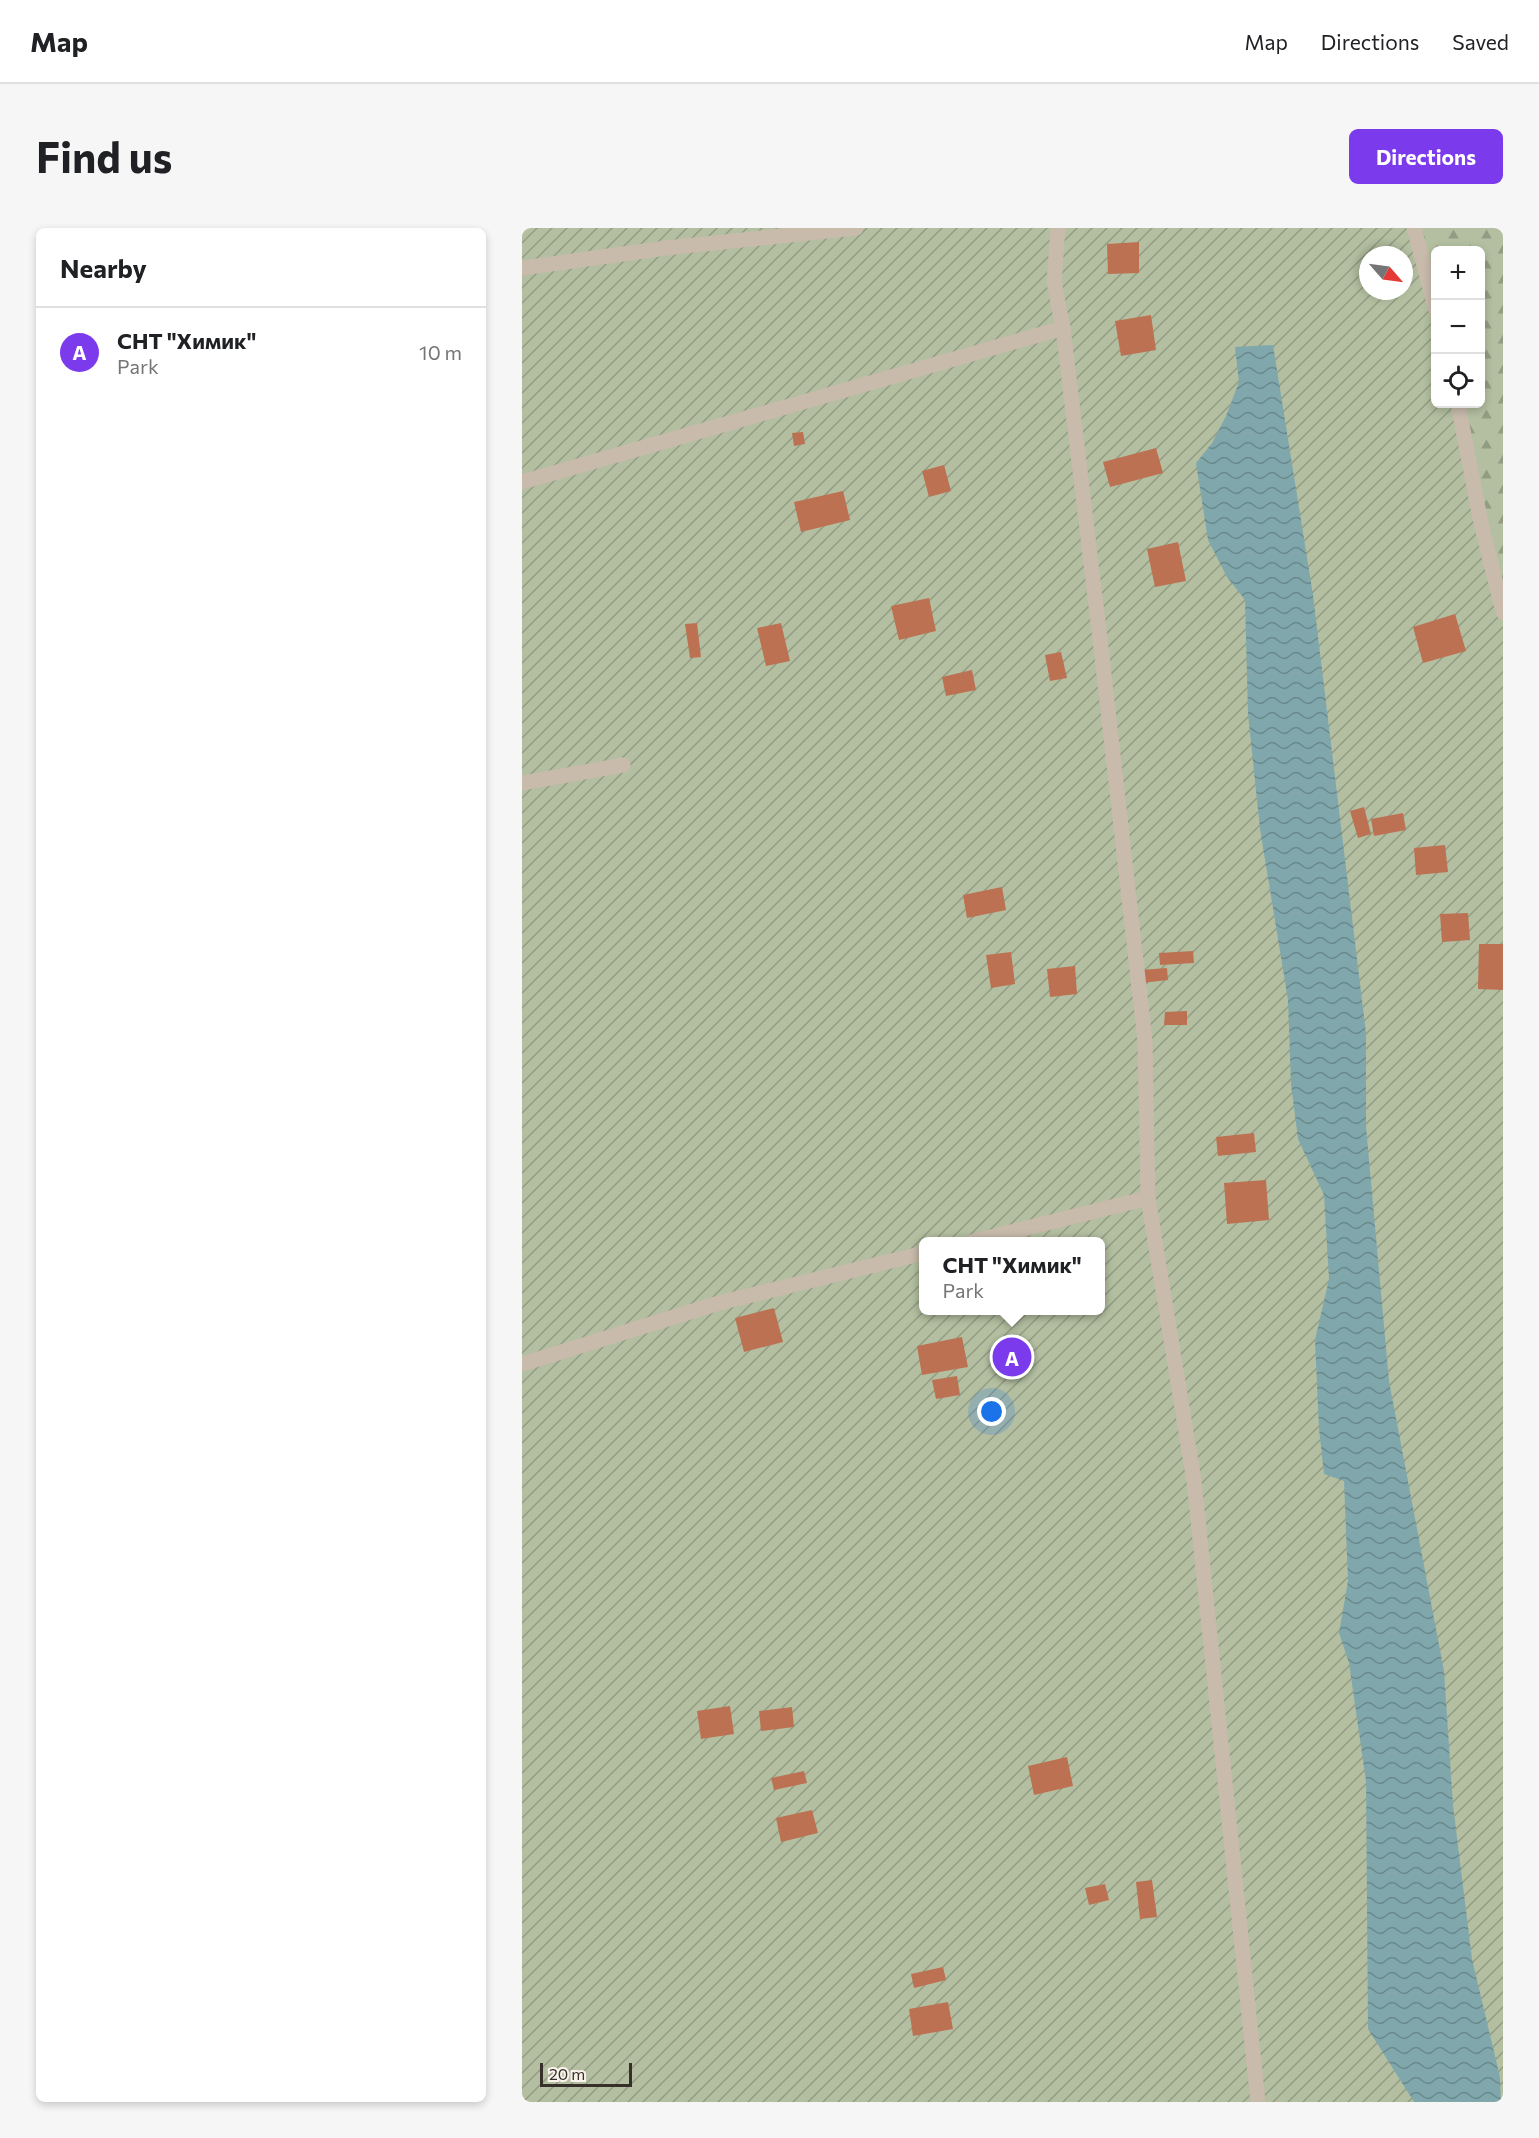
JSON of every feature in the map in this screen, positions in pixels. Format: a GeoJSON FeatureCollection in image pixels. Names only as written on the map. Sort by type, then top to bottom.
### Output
{"type":"FeatureCollection","features":[{"type":"Feature","properties":{"kind":"street"},"geometry":{"type":"LineString","coordinates":[[522,268],[666,248],[856,228]]}},
{"type":"Feature","properties":{"kind":"street"},"geometry":{"type":"LineString","coordinates":[[1058,228],[1054,282],[1063,328],[1100,639],[1144,1041],[1148,1198],[1194,1481],[1257,2102]]}},
{"type":"Feature","properties":{"kind":"street"},"geometry":{"type":"LineString","coordinates":[[1414,228],[1433,300]]}},
{"type":"Feature","properties":{"kind":"street"},"geometry":{"type":"LineString","coordinates":[[522,482],[1063,328]]}},
{"type":"Feature","properties":{"kind":"street"},"geometry":{"type":"LineString","coordinates":[[1459,408],[1481,523],[1503,612]]}},
{"type":"Feature","properties":{"kind":"street"},"geometry":{"type":"LineString","coordinates":[[522,783],[623,765]]}},
{"type":"Feature","properties":{"kind":"street"},"geometry":{"type":"LineString","coordinates":[[991,1237],[1148,1198]]}},
{"type":"Feature","properties":{"kind":"street"},"geometry":{"type":"LineString","coordinates":[[522,1364],[719,1303],[919,1254]]}},
{"type":"Feature","properties":{"kind":"green space"},"geometry":{"type":"Polygon","coordinates":[[[522,228],[1414,228],[1431,294],[1431,408],[1459,408],[1503,612],[1503,2102],[522,2102],[522,228]]]}},
{"type":"Feature","properties":{"kind":"green space"},"geometry":{"type":"Polygon","coordinates":[[[1414,228],[1503,228],[1503,612],[1459,408],[1485,408],[1485,246],[1431,246],[1431,294],[1414,228]]]}},
{"type":"Feature","properties":{"kind":"water"},"geometry":{"type":"Polygon","coordinates":[[[1273,345],[1313,595],[1366,1033],[1366,1126],[1389,1381],[1444,1671],[1453,1805],[1472,1959],[1500,2077],[1501,2102],[1414,2102],[1368,2029],[1366,1781],[1349,1663],[1339,1633],[1348,1581],[1344,1481],[1324,1474],[1319,1429],[1315,1340],[1329,1279],[1324,1195],[1298,1139],[1291,1084],[1288,1000],[1260,829],[1248,714],[1245,600],[1227,577],[1208,540],[1196,463],[1212,443],[1226,416],[1239,382],[1235,347],[1273,345]]]}},
{"type":"Feature","properties":{"kind":"building"},"geometry":{"type":"Polygon","coordinates":[[[1139,242],[1139,273],[1108,274],[1107,244],[1139,242]]]}},
{"type":"Feature","properties":{"kind":"building"},"geometry":{"type":"Polygon","coordinates":[[[1151,315],[1156,350],[1121,356],[1115,321],[1151,315]]]}},
{"type":"Feature","properties":{"kind":"building"},"geometry":{"type":"Polygon","coordinates":[[[803,432],[805,444],[794,446],[792,433],[803,432]]]}},
{"type":"Feature","properties":{"kind":"building"},"geometry":{"type":"Polygon","coordinates":[[[1156,448],[1163,473],[1110,487],[1103,462],[1156,448]]]}},
{"type":"Feature","properties":{"kind":"building"},"geometry":{"type":"Polygon","coordinates":[[[944,465],[951,491],[929,497],[922,471],[944,465]]]}},
{"type":"Feature","properties":{"kind":"building"},"geometry":{"type":"Polygon","coordinates":[[[843,491],[850,520],[801,532],[794,502],[843,491]]]}},
{"type":"Feature","properties":{"kind":"building"},"geometry":{"type":"Polygon","coordinates":[[[1178,542],[1186,581],[1155,587],[1147,549],[1178,542]]]}},
{"type":"Feature","properties":{"kind":"building"},"geometry":{"type":"Polygon","coordinates":[[[929,598],[936,631],[899,640],[891,606],[929,598]]]}},
{"type":"Feature","properties":{"kind":"building"},"geometry":{"type":"Polygon","coordinates":[[[1455,614],[1466,651],[1423,663],[1413,627],[1455,614]]]}},
{"type":"Feature","properties":{"kind":"building"},"geometry":{"type":"Polygon","coordinates":[[[697,623],[701,657],[690,658],[685,624],[697,623]]]}},
{"type":"Feature","properties":{"kind":"building"},"geometry":{"type":"Polygon","coordinates":[[[781,623],[790,661],[766,666],[757,628],[781,623]]]}},
{"type":"Feature","properties":{"kind":"building"},"geometry":{"type":"Polygon","coordinates":[[[1061,652],[1067,678],[1050,681],[1045,655],[1061,652]]]}},
{"type":"Feature","properties":{"kind":"building"},"geometry":{"type":"Polygon","coordinates":[[[972,670],[976,690],[946,696],[942,677],[972,670]]]}},
{"type":"Feature","properties":{"kind":"building"},"geometry":{"type":"Polygon","coordinates":[[[1364,807],[1371,834],[1358,838],[1350,811],[1364,807]]]}},
{"type":"Feature","properties":{"kind":"building"},"geometry":{"type":"Polygon","coordinates":[[[1403,813],[1406,830],[1374,836],[1371,819],[1403,813]]]}},
{"type":"Feature","properties":{"kind":"building"},"geometry":{"type":"Polygon","coordinates":[[[1445,845],[1448,872],[1416,875],[1414,848],[1445,845]]]}},
{"type":"Feature","properties":{"kind":"building"},"geometry":{"type":"Polygon","coordinates":[[[1002,887],[1006,910],[967,918],[963,895],[1002,887]]]}},
{"type":"Feature","properties":{"kind":"building"},"geometry":{"type":"Polygon","coordinates":[[[1468,913],[1470,940],[1442,942],[1440,914],[1468,913]]]}},
{"type":"Feature","properties":{"kind":"building"},"geometry":{"type":"Polygon","coordinates":[[[1479,944],[1503,944],[1503,990],[1478,989],[1479,944]]]}},
{"type":"Feature","properties":{"kind":"building"},"geometry":{"type":"Polygon","coordinates":[[[1193,951],[1194,963],[1160,965],[1159,953],[1193,951]]]}},
{"type":"Feature","properties":{"kind":"building"},"geometry":{"type":"Polygon","coordinates":[[[1011,952],[1015,984],[991,988],[986,955],[1011,952]]]}},
{"type":"Feature","properties":{"kind":"building"},"geometry":{"type":"Polygon","coordinates":[[[1075,966],[1077,994],[1050,997],[1047,969],[1075,966]]]}},
{"type":"Feature","properties":{"kind":"building"},"geometry":{"type":"Polygon","coordinates":[[[1167,968],[1168,980],[1141,983],[1140,970],[1167,968]]]}},
{"type":"Feature","properties":{"kind":"building"},"geometry":{"type":"Polygon","coordinates":[[[1187,1011],[1187,1025],[1164,1025],[1165,1012],[1187,1011]]]}},
{"type":"Feature","properties":{"kind":"building"},"geometry":{"type":"Polygon","coordinates":[[[1254,1133],[1256,1152],[1218,1156],[1216,1137],[1254,1133]]]}},
{"type":"Feature","properties":{"kind":"building"},"geometry":{"type":"Polygon","coordinates":[[[1266,1180],[1269,1220],[1227,1224],[1224,1183],[1266,1180]]]}},
{"type":"Feature","properties":{"kind":"building"},"geometry":{"type":"Polygon","coordinates":[[[774,1308],[783,1342],[744,1352],[735,1318],[774,1308]]]}},
{"type":"Feature","properties":{"kind":"building"},"geometry":{"type":"Polygon","coordinates":[[[962,1337],[968,1367],[922,1375],[917,1346],[962,1337]]]}},
{"type":"Feature","properties":{"kind":"building"},"geometry":{"type":"Polygon","coordinates":[[[957,1376],[960,1395],[936,1399],[932,1380],[957,1376]]]}},
{"type":"Feature","properties":{"kind":"building"},"geometry":{"type":"Polygon","coordinates":[[[730,1706],[734,1734],[701,1739],[697,1711],[730,1706]]]}},
{"type":"Feature","properties":{"kind":"building"},"geometry":{"type":"Polygon","coordinates":[[[792,1707],[794,1727],[761,1731],[759,1711],[792,1707]]]}},
{"type":"Feature","properties":{"kind":"building"},"geometry":{"type":"Polygon","coordinates":[[[1067,1757],[1073,1786],[1034,1795],[1028,1766],[1067,1757]]]}},
{"type":"Feature","properties":{"kind":"building"},"geometry":{"type":"Polygon","coordinates":[[[804,1771],[807,1783],[774,1790],[771,1778],[804,1771]]]}},
{"type":"Feature","properties":{"kind":"building"},"geometry":{"type":"Polygon","coordinates":[[[812,1810],[818,1833],[781,1842],[776,1818],[812,1810]]]}},
{"type":"Feature","properties":{"kind":"building"},"geometry":{"type":"Polygon","coordinates":[[[1152,1880],[1157,1917],[1140,1919],[1136,1882],[1152,1880]]]}},
{"type":"Feature","properties":{"kind":"building"},"geometry":{"type":"Polygon","coordinates":[[[1105,1884],[1109,1900],[1089,1905],[1085,1888],[1105,1884]]]}},
{"type":"Feature","properties":{"kind":"building"},"geometry":{"type":"Polygon","coordinates":[[[943,1967],[946,1980],[914,1988],[911,1974],[943,1967]]]}},
{"type":"Feature","properties":{"kind":"building"},"geometry":{"type":"Polygon","coordinates":[[[948,2002],[953,2029],[913,2036],[909,2009],[948,2002]]]}},
{"type":"Feature","properties":{"kind":"place","name":"СНТ \"Химик\""},"geometry":{"type":"Point","coordinates":[1012,1357]}}]}
